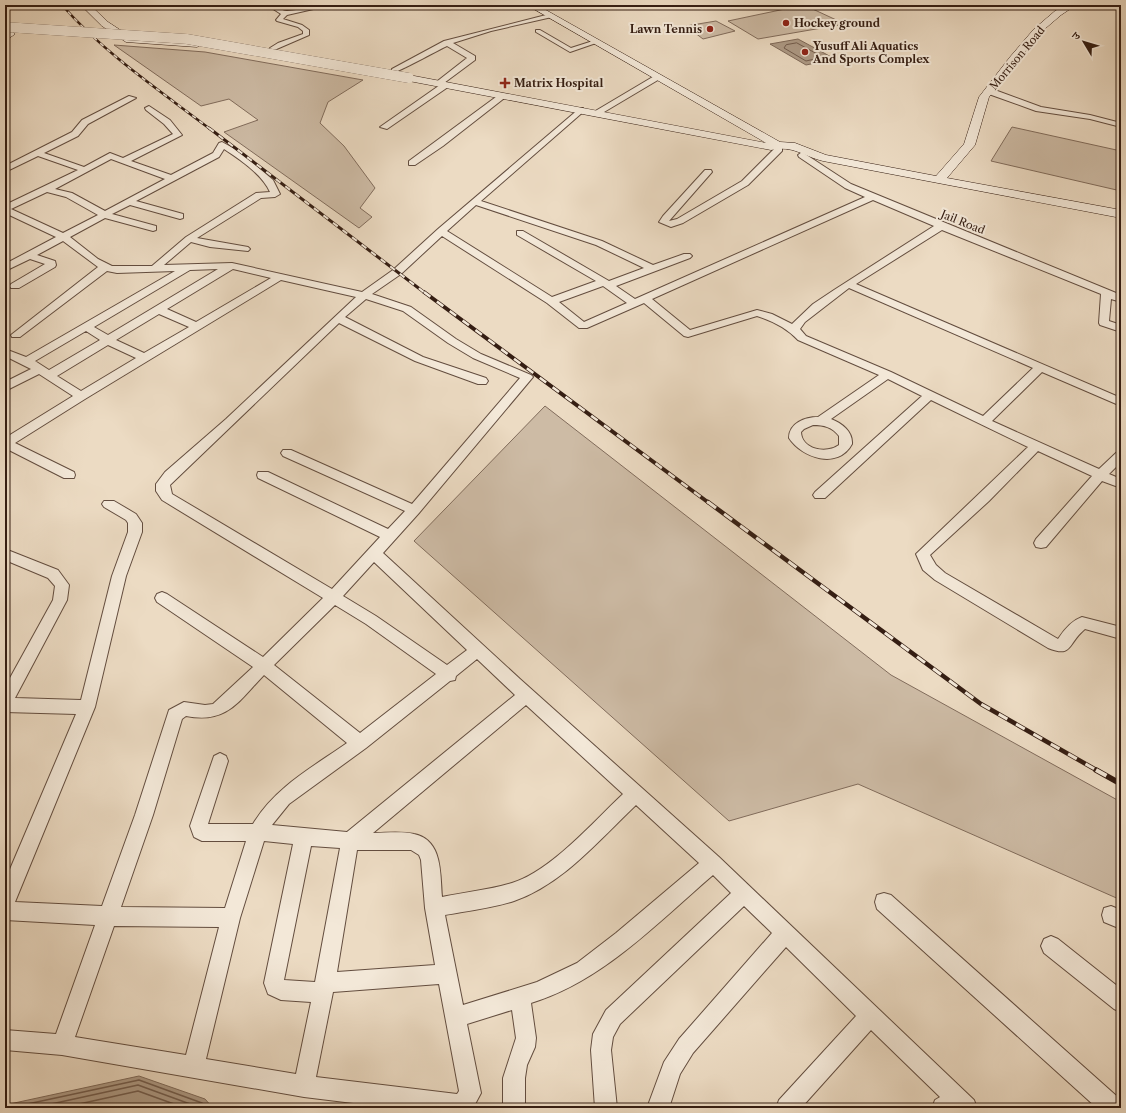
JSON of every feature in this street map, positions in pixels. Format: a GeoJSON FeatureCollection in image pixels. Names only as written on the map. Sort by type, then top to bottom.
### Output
{"type":"FeatureCollection","features":[{"type":"Feature","properties":{"kind":"street"},"geometry":{"type":"LineString","coordinates":[[85,5],[105,24],[129,40],[198,44],[403,80],[425,81]]}},
{"type":"Feature","properties":{"kind":"street"},"geometry":{"type":"LineString","coordinates":[[270,5],[285,13],[328,5]]}},
{"type":"Feature","properties":{"kind":"street"},"geometry":{"type":"LineString","coordinates":[[531,5],[780,147]]}},
{"type":"Feature","properties":{"kind":"street"},"geometry":{"type":"LineString","coordinates":[[544,5],[676,79],[780,147]]}},
{"type":"Feature","properties":{"kind":"street","name":"Morrison Road"},"geometry":{"type":"LineString","coordinates":[[941,178],[969,145],[984,96],[1013,59],[1037,32],[1058,13],[1072,5]]}},
{"type":"Feature","properties":{"kind":"street"},"geometry":{"type":"LineString","coordinates":[[272,49],[280,44],[306,35],[306,30],[300,26],[279,20],[285,13]]}},
{"type":"Feature","properties":{"kind":"street"},"geometry":{"type":"LineString","coordinates":[[395,71],[408,62],[446,42],[482,31],[550,16]]}},
{"type":"Feature","properties":{"kind":"street"},"geometry":{"type":"LineString","coordinates":[[538,31],[570,50],[596,42]]}},
{"type":"Feature","properties":{"kind":"street"},"geometry":{"type":"LineString","coordinates":[[6,32],[187,39],[442,84],[780,147],[824,158],[1121,209]]}},
{"type":"Feature","properties":{"kind":"street"},"geometry":{"type":"LineString","coordinates":[[198,44],[218,41],[230,42],[407,73],[425,81]]}},
{"type":"Feature","properties":{"kind":"street"},"geometry":{"type":"LineString","coordinates":[[384,127],[442,84],[472,58],[446,42]]}},
{"type":"Feature","properties":{"kind":"street"},"geometry":{"type":"LineString","coordinates":[[596,113],[659,78]]}},
{"type":"Feature","properties":{"kind":"street"},"geometry":{"type":"LineString","coordinates":[[988,91],[1039,109],[1090,117],[1121,125]]}},
{"type":"Feature","properties":{"kind":"street"},"geometry":{"type":"LineString","coordinates":[[412,164],[504,96]]}},
{"type":"Feature","properties":{"kind":"street"},"geometry":{"type":"LineString","coordinates":[[5,169],[75,134],[85,122],[132,98]]}},
{"type":"Feature","properties":{"kind":"street"},"geometry":{"type":"LineString","coordinates":[[124,161],[178,135],[167,122],[149,108]]}},
{"type":"Feature","properties":{"kind":"street"},"geometry":{"type":"LineString","coordinates":[[449,675],[371,620],[167,497],[163,491],[163,484],[170,475],[235,417],[338,318],[363,296],[397,272],[441,231],[580,110]]}},
{"type":"Feature","properties":{"kind":"street"},"geometry":{"type":"LineString","coordinates":[[5,268],[129,202],[170,178],[216,155],[222,145],[237,154],[270,182],[275,194],[259,195],[189,239],[154,269]]}},
{"type":"Feature","properties":{"kind":"street"},"geometry":{"type":"LineString","coordinates":[[708,172],[664,222],[671,224],[680,221],[745,183],[780,147]]}},
{"type":"Feature","properties":{"kind":"street"},"geometry":{"type":"LineString","coordinates":[[37,153],[85,170]]}},
{"type":"Feature","properties":{"kind":"street","name":"Jail Road"},"geometry":{"type":"LineString","coordinates":[[804,153],[848,186],[941,226],[1121,299]]}},
{"type":"Feature","properties":{"kind":"street"},"geometry":{"type":"LineString","coordinates":[[5,208],[46,190],[110,156],[170,178]]}},
{"type":"Feature","properties":{"kind":"street"},"geometry":{"type":"LineString","coordinates":[[941,178],[1121,214]]}},
{"type":"Feature","properties":{"kind":"street"},"geometry":{"type":"LineString","coordinates":[[46,190],[68,195],[105,215],[152,228]]}},
{"type":"Feature","properties":{"kind":"street"},"geometry":{"type":"LineString","coordinates":[[441,231],[551,301],[583,326],[633,302],[784,237],[874,196]]}},
{"type":"Feature","properties":{"kind":"street"},"geometry":{"type":"LineString","coordinates":[[129,202],[180,216]]}},
{"type":"Feature","properties":{"kind":"street"},"geometry":{"type":"LineString","coordinates":[[475,202],[598,244],[653,268]]}},
{"type":"Feature","properties":{"kind":"street"},"geometry":{"type":"LineString","coordinates":[[5,208],[19,218],[63,236],[104,268],[117,270],[232,266],[281,276],[396,304],[477,356],[526,377],[414,510],[333,598],[264,666],[215,711],[206,713],[184,709],[175,715],[144,814],[62,1044]]}},
{"type":"Feature","properties":{"kind":"street"},"geometry":{"type":"LineString","coordinates":[[794,329],[801,319],[850,284],[941,226]]}},
{"type":"Feature","properties":{"kind":"street"},"geometry":{"type":"LineString","coordinates":[[520,233],[606,284],[633,302]]}},
{"type":"Feature","properties":{"kind":"street"},"geometry":{"type":"LineString","coordinates":[[189,239],[210,244],[245,249]]}},
{"type":"Feature","properties":{"kind":"street"},"geometry":{"type":"LineString","coordinates":[[15,286],[52,265],[47,260],[29,255]]}},
{"type":"Feature","properties":{"kind":"street"},"geometry":{"type":"LineString","coordinates":[[551,301],[687,256]]}},
{"type":"Feature","properties":{"kind":"street"},"geometry":{"type":"LineString","coordinates":[[50,375],[232,266]]}},
{"type":"Feature","properties":{"kind":"street"},"geometry":{"type":"LineString","coordinates":[[16,335],[39,318],[75,287],[104,268]]}},
{"type":"Feature","properties":{"kind":"street"},"geometry":{"type":"LineString","coordinates":[[27,361],[188,268]]}},
{"type":"Feature","properties":{"kind":"street"},"geometry":{"type":"LineString","coordinates":[[5,444],[81,396],[281,276]]}},
{"type":"Feature","properties":{"kind":"street"},"geometry":{"type":"LineString","coordinates":[[850,284],[1121,402]]}},
{"type":"Feature","properties":{"kind":"street"},"geometry":{"type":"LineString","coordinates":[[1106,293],[1104,322],[1121,329]]}},
{"type":"Feature","properties":{"kind":"street"},"geometry":{"type":"LineString","coordinates":[[644,298],[688,334],[757,313],[768,316],[794,329],[802,338],[887,374],[984,422],[1121,484]]}},
{"type":"Feature","properties":{"kind":"street"},"geometry":{"type":"LineString","coordinates":[[160,310],[198,327]]}},
{"type":"Feature","properties":{"kind":"street"},"geometry":{"type":"LineString","coordinates":[[338,318],[420,359],[482,381]]}},
{"type":"Feature","properties":{"kind":"street"},"geometry":{"type":"LineString","coordinates":[[86,326],[109,340],[146,358]]}},
{"type":"Feature","properties":{"kind":"street"},"geometry":{"type":"LineString","coordinates":[[5,352],[27,361],[81,396]]}},
{"type":"Feature","properties":{"kind":"street"},"geometry":{"type":"LineString","coordinates":[[984,422],[1041,367]]}},
{"type":"Feature","properties":{"kind":"street"},"geometry":{"type":"LineString","coordinates":[[5,387],[40,369]]}},
{"type":"Feature","properties":{"kind":"street"},"geometry":{"type":"LineString","coordinates":[[821,421],[887,374]]}},
{"type":"Feature","properties":{"kind":"street"},"geometry":{"type":"LineString","coordinates":[[820,495],[930,395]]}},
{"type":"Feature","properties":{"kind":"street"},"geometry":{"type":"LineString","coordinates":[[5,444],[69,475]]}},
{"type":"Feature","properties":{"kind":"street"},"geometry":{"type":"LineString","coordinates":[[1036,446],[984,498],[923,554],[925,563],[944,579],[1053,644],[1061,647],[1070,632],[1082,623],[1092,623],[1121,633]]}},
{"type":"Feature","properties":{"kind":"street"},"geometry":{"type":"LineString","coordinates":[[287,453],[414,510]]}},
{"type":"Feature","properties":{"kind":"street"},"geometry":{"type":"LineString","coordinates":[[1041,543],[1100,475],[1121,455]]}},
{"type":"Feature","properties":{"kind":"street"},"geometry":{"type":"LineString","coordinates":[[263,475],[390,536]]}},
{"type":"Feature","properties":{"kind":"street"},"geometry":{"type":"LineString","coordinates":[[5,903],[87,707],[119,576],[134,532],[135,523],[131,517],[109,504]]}},
{"type":"Feature","properties":{"kind":"street"},"geometry":{"type":"LineString","coordinates":[[374,553],[635,794],[713,863],[870,1016],[955,1105]]}},
{"type":"Feature","properties":{"kind":"street"},"geometry":{"type":"LineString","coordinates":[[5,554],[53,574],[62,585],[60,600],[5,704],[87,707]]}},
{"type":"Feature","properties":{"kind":"street"},"geometry":{"type":"LineString","coordinates":[[162,598],[264,666],[360,743]]}},
{"type":"Feature","properties":{"kind":"street"},"geometry":{"type":"LineString","coordinates":[[193,1068],[231,918],[258,832],[268,815],[284,798],[360,743],[449,675],[478,650]]}},
{"type":"Feature","properties":{"kind":"street"},"geometry":{"type":"LineString","coordinates":[[304,1086],[324,988],[350,841],[527,695]]}},
{"type":"Feature","properties":{"kind":"street"},"geometry":{"type":"LineString","coordinates":[[5,1040],[62,1044],[193,1068],[304,1086],[456,1105],[464,1102],[470,1093],[434,908],[430,859],[425,849],[414,842],[350,841],[258,832],[208,834],[200,831],[199,826],[220,761]]}},
{"type":"Feature","properties":{"kind":"street"},"geometry":{"type":"LineString","coordinates":[[434,908],[513,892],[542,879],[572,854],[635,794]]}},
{"type":"Feature","properties":{"kind":"street"},"geometry":{"type":"LineString","coordinates":[[304,836],[274,983],[275,987],[281,990],[324,988],[447,974]]}},
{"type":"Feature","properties":{"kind":"street"},"geometry":{"type":"LineString","coordinates":[[456,1017],[539,991],[584,970],[623,940],[713,863]]}},
{"type":"Feature","properties":{"kind":"street"},"geometry":{"type":"LineString","coordinates":[[606,1108],[601,1050],[602,1034],[613,1017],[744,893]]}},
{"type":"Feature","properties":{"kind":"street"},"geometry":{"type":"LineString","coordinates":[[884,902],[1113,1108]]}},
{"type":"Feature","properties":{"kind":"street"},"geometry":{"type":"LineString","coordinates":[[5,911],[107,916],[231,918]]}},
{"type":"Feature","properties":{"kind":"street"},"geometry":{"type":"LineString","coordinates":[[658,1108],[671,1069],[686,1046],[785,933]]}},
{"type":"Feature","properties":{"kind":"street"},"geometry":{"type":"LineString","coordinates":[[1051,946],[1121,1002]]}},
{"type":"Feature","properties":{"kind":"street"},"geometry":{"type":"LineString","coordinates":[[514,1108],[514,1078],[517,1064],[526,1047],[520,996]]}},
{"type":"Feature","properties":{"kind":"street"},"geometry":{"type":"LineString","coordinates":[[787,1108],[870,1016]]}},
{"type":"Feature","properties":{"kind":"shaded area","name":"Hockey ground"},"geometry":{"type":"Polygon","coordinates":[[[804,5],[845,24],[758,39],[728,21],[804,5]]]}},
{"type":"Feature","properties":{"kind":"shaded area","name":"Lawn Tennis"},"geometry":{"type":"Polygon","coordinates":[[[716,21],[735,31],[703,39],[686,26],[716,21]]]}},
{"type":"Feature","properties":{"kind":"shaded area"},"geometry":{"type":"Polygon","coordinates":[[[114,45],[205,52],[363,80],[328,102],[320,123],[344,146],[375,188],[360,208],[372,217],[359,228],[224,132],[258,120],[229,99],[201,106],[114,45]]]}},
{"type":"Feature","properties":{"kind":"shaded area"},"geometry":{"type":"Polygon","coordinates":[[[1012,127],[1121,151],[1121,191],[991,161],[1012,127]]]}},
{"type":"Feature","properties":{"kind":"shaded area"},"geometry":{"type":"Polygon","coordinates":[[[545,406],[891,675],[1121,802],[1121,900],[858,784],[729,821],[414,541],[545,406]]]}},
{"type":"Feature","properties":{"kind":"water"},"geometry":{"type":"Polygon","coordinates":[[[798,39],[835,59],[806,65],[770,44],[798,39]]]}},
{"type":"Feature","properties":{"kind":"water"},"geometry":{"type":"Polygon","coordinates":[[[139,1076],[205,1099],[213,1108],[5,1108],[5,1105],[139,1076]]]}},
{"type":"Feature","properties":{"kind":"railway"},"geometry":{"type":"LineString","coordinates":[[62,5],[78,23],[114,55],[210,129]]}},
{"type":"Feature","properties":{"kind":"railway"},"geometry":{"type":"LineString","coordinates":[[209,128],[425,293]]}},
{"type":"Feature","properties":{"kind":"railway"},"geometry":{"type":"LineString","coordinates":[[424,292],[709,503]]}},
{"type":"Feature","properties":{"kind":"railway"},"geometry":{"type":"LineString","coordinates":[[708,502],[981,704],[1098,771]]}},
{"type":"Feature","properties":{"kind":"railway"},"geometry":{"type":"LineString","coordinates":[[1096,770],[1121,784]]}},
{"type":"Feature","properties":{"kind":"place","name":"Hockey ground"},"geometry":{"type":"Point","coordinates":[786,23]}},
{"type":"Feature","properties":{"kind":"place","name":"Lawn Tennis"},"geometry":{"type":"Point","coordinates":[710,29]}},
{"type":"Feature","properties":{"kind":"place","name":"Yusuff Ali Aquatics And Sports Complex"},"geometry":{"type":"Point","coordinates":[805,52]}},
{"type":"Feature","properties":{"kind":"place","name":"Matrix Hospital"},"geometry":{"type":"Point","coordinates":[505,83]}}]}
